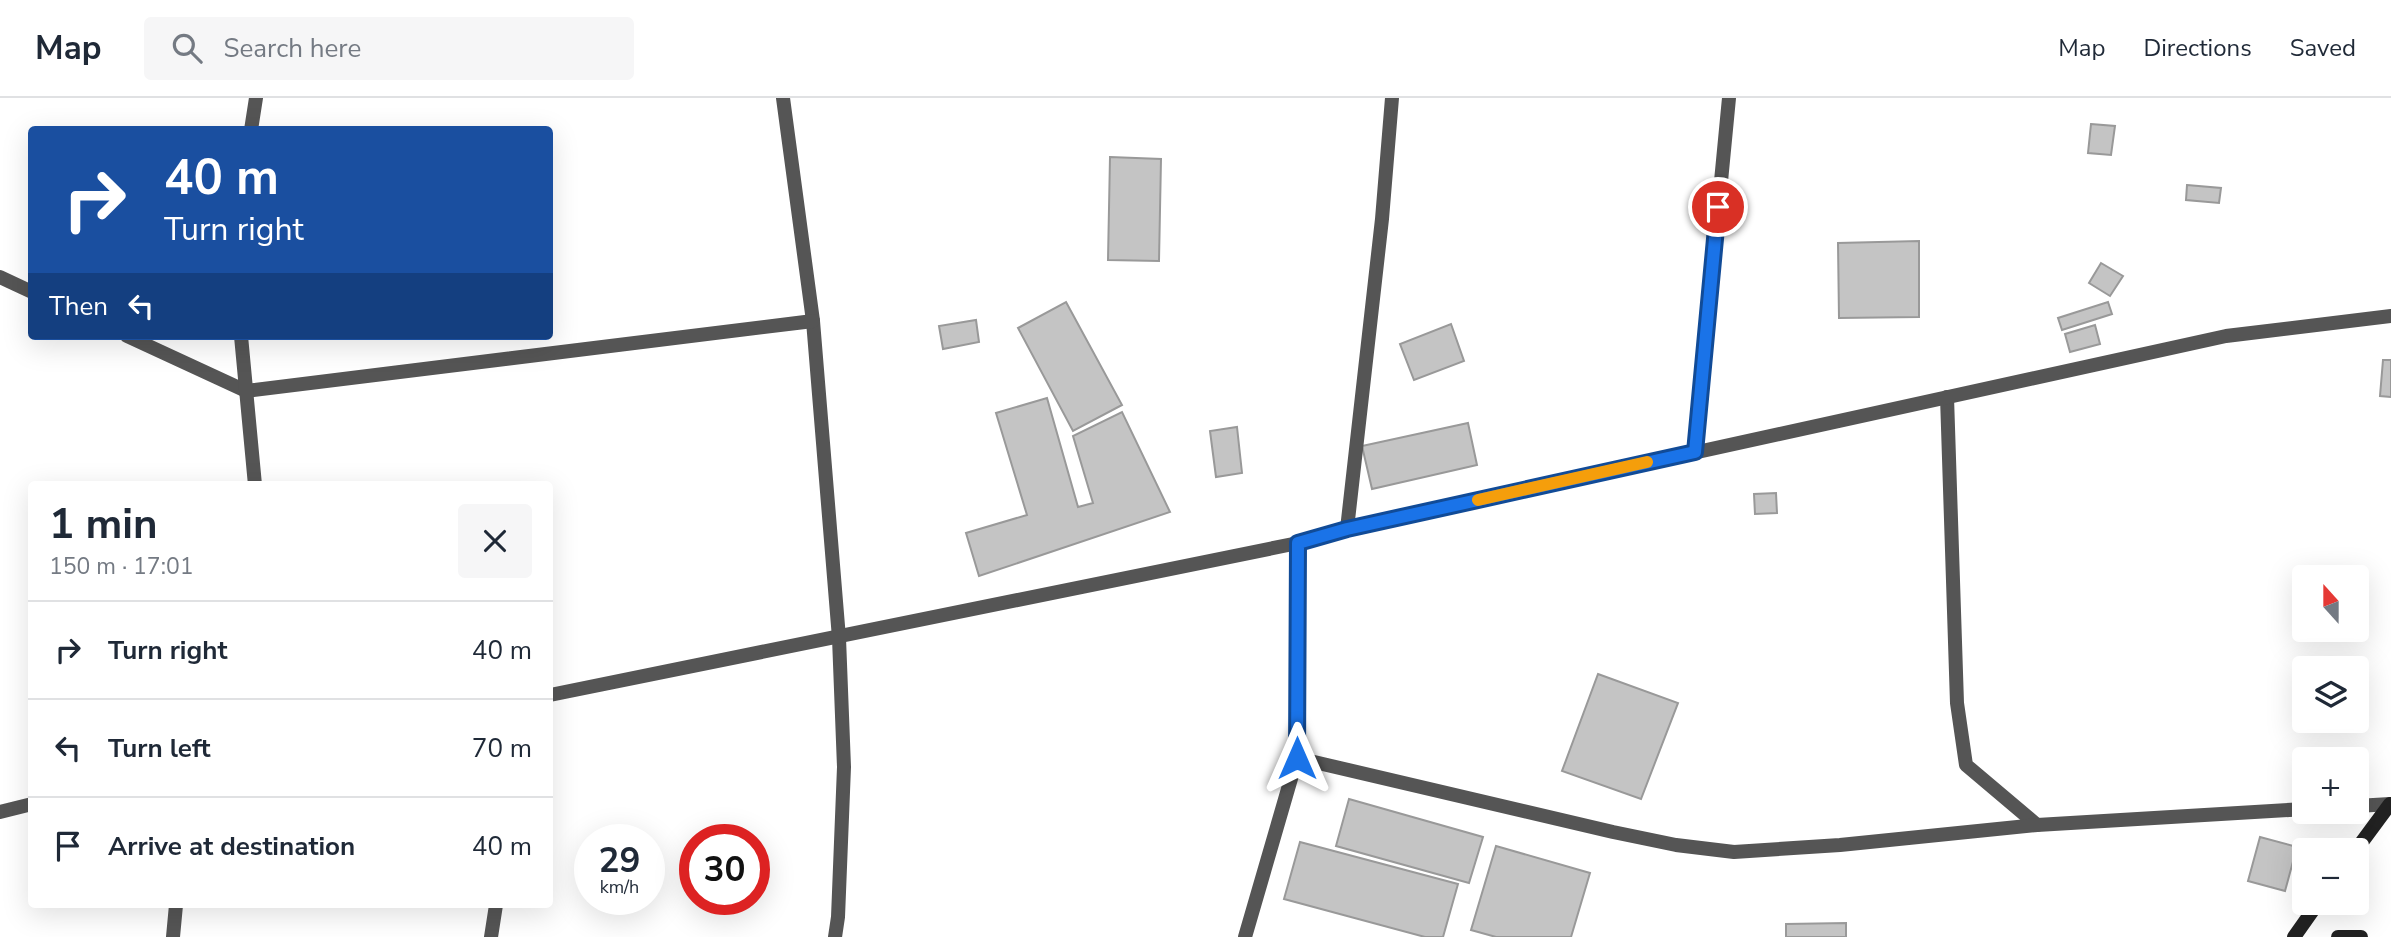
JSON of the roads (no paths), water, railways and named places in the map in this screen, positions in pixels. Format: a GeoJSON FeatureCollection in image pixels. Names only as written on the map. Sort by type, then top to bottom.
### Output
{"type":"FeatureCollection","features":[{"type":"Feature","properties":{"kind":"main road"},"geometry":{"type":"LineString","coordinates":[[2366,838],[2391,806]]}},
{"type":"Feature","properties":{"kind":"main road"},"geometry":{"type":"LineString","coordinates":[[2294,937],[2310,915]]}},
{"type":"Feature","properties":{"kind":"main road"},"geometry":{"type":"LineString","coordinates":[[2338,937],[2361,937]]}},
{"type":"Feature","properties":{"kind":"street"},"geometry":{"type":"LineString","coordinates":[[252,126],[256,98]]}},
{"type":"Feature","properties":{"kind":"street"},"geometry":{"type":"LineString","coordinates":[[783,98],[813,321],[839,638],[844,767],[835,937]]}},
{"type":"Feature","properties":{"kind":"street"},"geometry":{"type":"LineString","coordinates":[[1347,529],[1382,219],[1392,98]]}},
{"type":"Feature","properties":{"kind":"street"},"geometry":{"type":"LineString","coordinates":[[1695,452],[1729,98]]}},
{"type":"Feature","properties":{"kind":"street"},"geometry":{"type":"LineString","coordinates":[[0,277],[28,290]]}},
{"type":"Feature","properties":{"kind":"street"},"geometry":{"type":"LineString","coordinates":[[553,694],[1298,543],[1347,529],[2226,336],[2391,316]]}},
{"type":"Feature","properties":{"kind":"street"},"geometry":{"type":"LineString","coordinates":[[136,340],[246,391],[813,321]]}},
{"type":"Feature","properties":{"kind":"street"},"geometry":{"type":"LineString","coordinates":[[241,340],[255,481]]}},
{"type":"Feature","properties":{"kind":"street"},"geometry":{"type":"LineString","coordinates":[[1947,397],[1957,703],[1966,765],[2037,825]]}},
{"type":"Feature","properties":{"kind":"street"},"geometry":{"type":"LineString","coordinates":[[1245,937],[1297,758],[1298,543]]}},
{"type":"Feature","properties":{"kind":"street"},"geometry":{"type":"LineString","coordinates":[[1297,758],[1613,832],[1676,845],[1734,852],[1840,845],[2037,825],[2292,810]]}},
{"type":"Feature","properties":{"kind":"street"},"geometry":{"type":"LineString","coordinates":[[0,811],[28,805]]}},
{"type":"Feature","properties":{"kind":"street"},"geometry":{"type":"LineString","coordinates":[[2369,806],[2391,806]]}},
{"type":"Feature","properties":{"kind":"street"},"geometry":{"type":"LineString","coordinates":[[173,937],[176,908]]}},
{"type":"Feature","properties":{"kind":"street"},"geometry":{"type":"LineString","coordinates":[[491,937],[496,908]]}}]}
